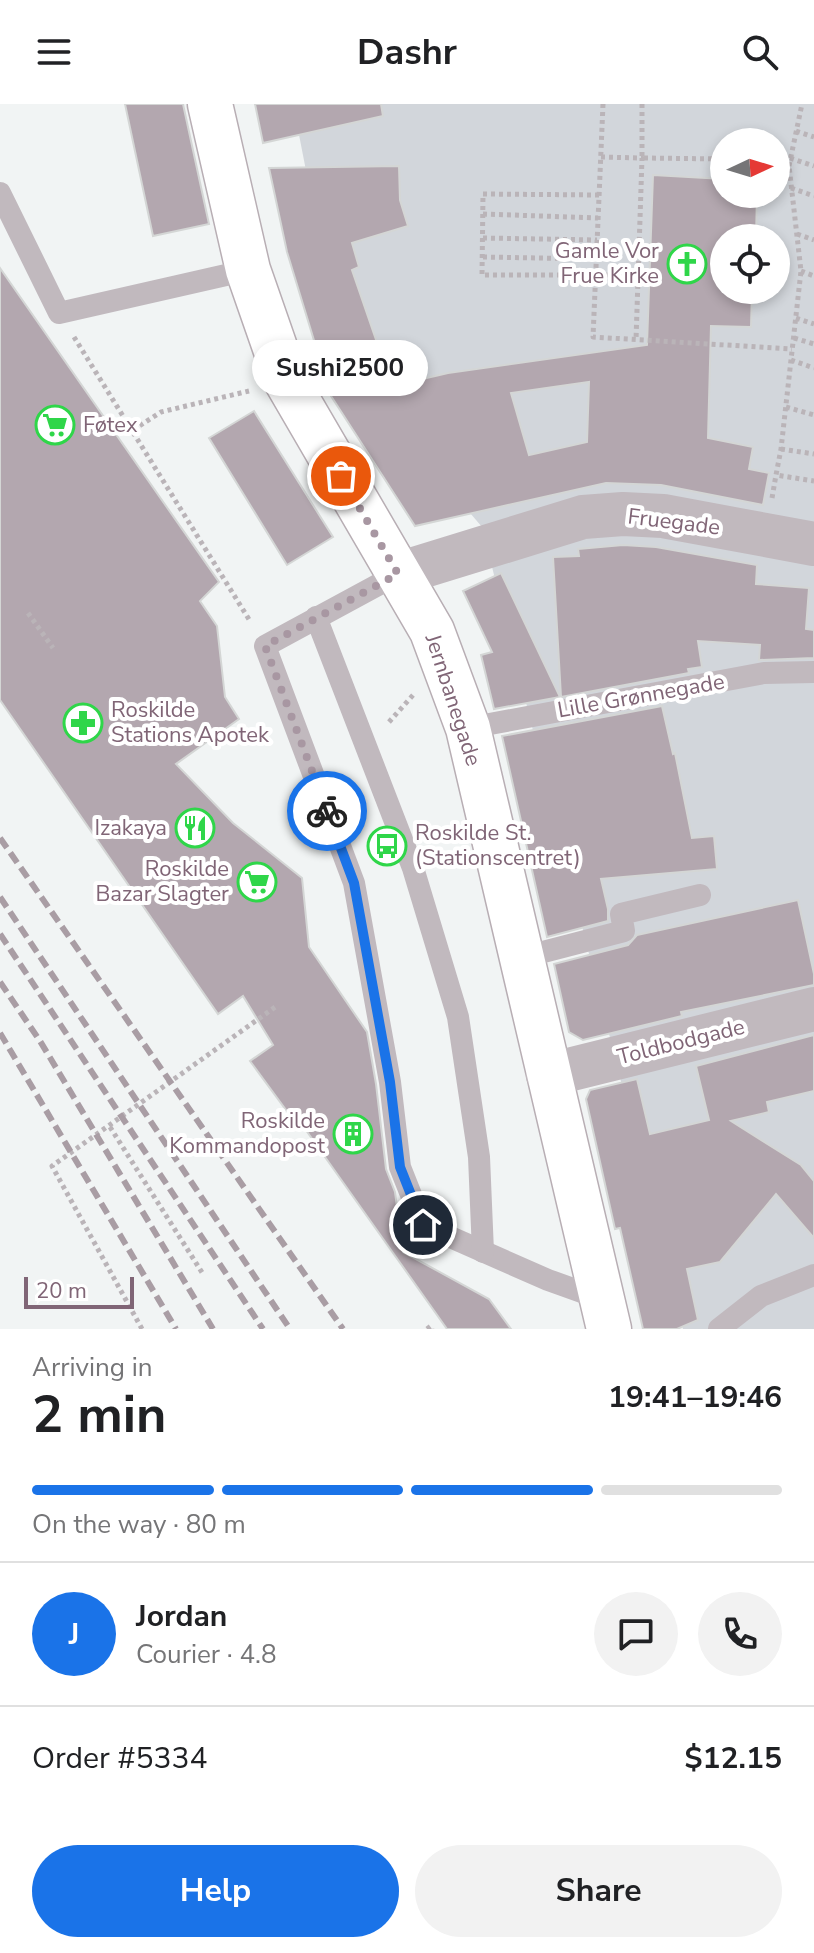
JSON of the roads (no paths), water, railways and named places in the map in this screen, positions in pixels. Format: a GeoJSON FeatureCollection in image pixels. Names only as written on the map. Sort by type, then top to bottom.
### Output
{"type":"FeatureCollection","features":[{"type":"Feature","properties":{"kind":"street","name":"Jernbanegade"},"geometry":{"type":"LineString","coordinates":[[210,104],[248,270],[287,382],[432,631],[468,728],[605,1314]]}},
{"type":"Feature","properties":{"kind":"street","name":"Fruegade"},"geometry":{"type":"LineString","coordinates":[[398,574],[583,517],[610,515],[663,516],[814,544]]}},
{"type":"Feature","properties":{"kind":"street","name":"Toldbodgade"},"geometry":{"type":"LineString","coordinates":[[548,1075],[814,1009]]}},
{"type":"Feature","properties":{"kind":"lane"},"geometry":{"type":"LineString","coordinates":[[0,193],[59,313],[248,270]]}},
{"type":"Feature","properties":{"kind":"lane"},"geometry":{"type":"LineString","coordinates":[[398,574],[265,646],[354,883],[390,1082],[400,1167],[423,1225],[548,1280],[605,1314]]}},
{"type":"Feature","properties":{"kind":"lane"},"geometry":{"type":"LineString","coordinates":[[316,617],[413,868],[458,1017],[479,1157],[483,1252]]}},
{"type":"Feature","properties":{"kind":"lane","name":"Lille Grønnegade"},"geometry":{"type":"LineString","coordinates":[[468,728],[764,673],[814,672]]}},
{"type":"Feature","properties":{"kind":"lane"},"geometry":{"type":"LineString","coordinates":[[520,958],[624,931],[621,914],[700,895]]}},
{"type":"Feature","properties":{"kind":"lane"},"geometry":{"type":"LineString","coordinates":[[719,1329],[761,1296],[814,1275]]}},
{"type":"Feature","properties":{"kind":"railway"},"geometry":{"type":"LineString","coordinates":[[0,838],[343,1329]]}},
{"type":"Feature","properties":{"kind":"railway"},"geometry":{"type":"LineString","coordinates":[[0,897],[290,1329]]}},
{"type":"Feature","properties":{"kind":"railway"},"geometry":{"type":"LineString","coordinates":[[0,934],[263,1329]]}},
{"type":"Feature","properties":{"kind":"railway"},"geometry":{"type":"LineString","coordinates":[[0,982],[40,1041],[213,1329]]}},
{"type":"Feature","properties":{"kind":"railway"},"geometry":{"type":"LineString","coordinates":[[0,1033],[176,1329]]}},
{"type":"Feature","properties":{"kind":"place","name":"Gamle Vor Frue Kirke"},"geometry":{"type":"Point","coordinates":[687,264]}},
{"type":"Feature","properties":{"kind":"place","name":"Føtex"},"geometry":{"type":"Point","coordinates":[55,425]}},
{"type":"Feature","properties":{"kind":"place","name":"Sushi2500"},"geometry":{"type":"Point","coordinates":[341,476]}},
{"type":"Feature","properties":{"kind":"place","name":"Roskilde Stations Apotek"},"geometry":{"type":"Point","coordinates":[83,723]}},
{"type":"Feature","properties":{"kind":"place","name":"Izakaya"},"geometry":{"type":"Point","coordinates":[195,828]}},
{"type":"Feature","properties":{"kind":"place","name":"Roskilde St. (Stationscentret)"},"geometry":{"type":"Point","coordinates":[387,846]}},
{"type":"Feature","properties":{"kind":"place","name":"Roskilde Bazar Slagter"},"geometry":{"type":"Point","coordinates":[257,882]}},
{"type":"Feature","properties":{"kind":"place","name":"Roskilde Kommandopost"},"geometry":{"type":"Point","coordinates":[353,1134]}}]}
